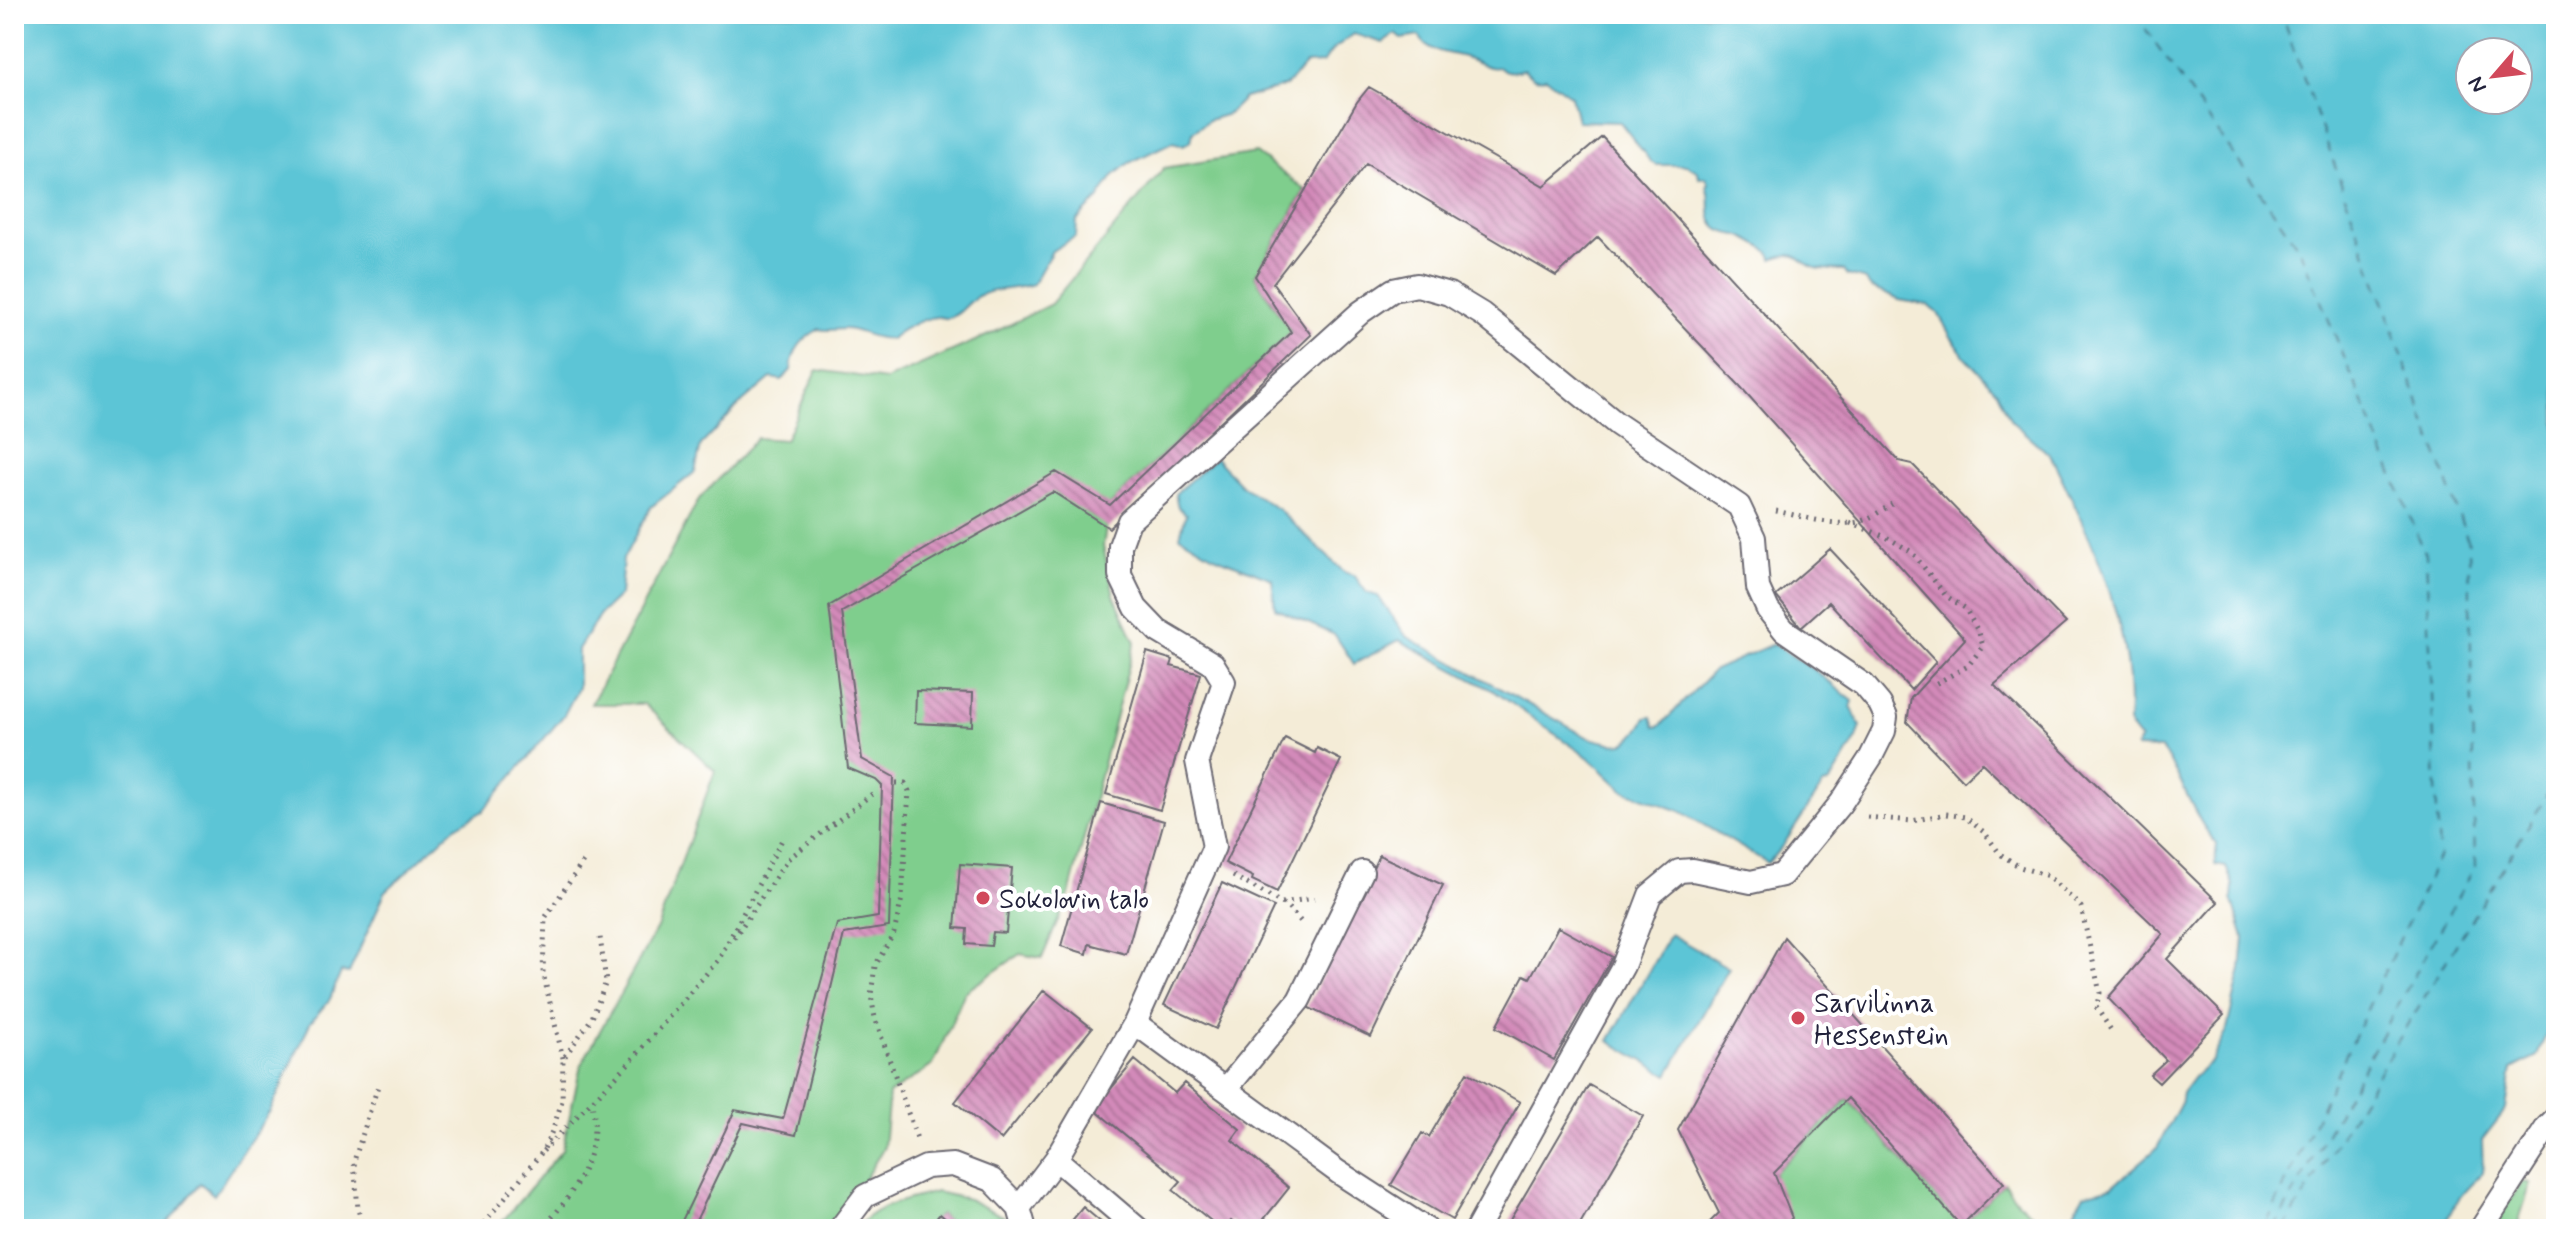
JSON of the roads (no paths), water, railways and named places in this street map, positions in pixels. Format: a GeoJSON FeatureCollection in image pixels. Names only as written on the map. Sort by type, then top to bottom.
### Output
{"type":"FeatureCollection","features":[{"type":"Feature","properties":{"kind":"lane"},"geometry":{"type":"LineString","coordinates":[[840,1229],[865,1196],[926,1167],[953,1165],[992,1180],[1022,1219],[1135,1023],[1214,847],[1197,761],[1224,682],[1213,664],[1158,631],[1136,608],[1120,575],[1120,546],[1129,521],[1361,312],[1393,290],[1417,285],[1449,294],[1471,307],[1617,424],[1739,506],[1754,538],[1758,588],[1768,610],[1784,630],[1864,685],[1880,704],[1886,717],[1884,731],[1871,757],[1841,803],[1782,875],[1751,882],[1693,870],[1679,871],[1650,895],[1623,966],[1477,1229]]}},
{"type":"Feature","properties":{"kind":"lane"},"geometry":{"type":"LineString","coordinates":[[1227,1088],[1299,1000],[1362,872]]}},
{"type":"Feature","properties":{"kind":"lane"},"geometry":{"type":"LineString","coordinates":[[1135,1023],[1338,1172],[1426,1229]]}},
{"type":"Feature","properties":{"kind":"lane"},"geometry":{"type":"LineString","coordinates":[[2481,1229],[2547,1127],[2556,1118]]}},
{"type":"Feature","properties":{"kind":"lane"},"geometry":{"type":"LineString","coordinates":[[1056,1159],[1138,1229]]}},
{"type":"Feature","properties":{"kind":"water"},"geometry":{"type":"Polygon","coordinates":[[[14,14],[2556,14],[2556,999],[2553,1018],[2537,1056],[2512,1069],[2506,1109],[2482,1140],[2483,1173],[2459,1198],[2444,1229],[2079,1229],[2081,1226],[2073,1213],[2084,1194],[2112,1187],[2157,1148],[2180,1105],[2182,1093],[2211,1062],[2226,1033],[2241,969],[2244,938],[2226,867],[2215,865],[2217,844],[2201,822],[2161,749],[2136,748],[2140,739],[2128,724],[2129,690],[2125,656],[2109,589],[2069,492],[2050,455],[2011,421],[1997,391],[1965,357],[1938,313],[1928,305],[1899,300],[1870,287],[1866,280],[1848,275],[1844,270],[1816,268],[1789,255],[1772,259],[1770,252],[1741,236],[1719,229],[1711,217],[1706,177],[1699,178],[1698,172],[1687,165],[1656,165],[1651,162],[1620,122],[1577,121],[1571,96],[1546,78],[1534,77],[1524,69],[1508,71],[1435,50],[1419,36],[1402,39],[1396,34],[1383,43],[1354,34],[1333,49],[1323,63],[1306,64],[1286,86],[1244,98],[1228,114],[1209,120],[1193,132],[1191,141],[1183,145],[1172,142],[1129,163],[1113,176],[1099,198],[1077,220],[1076,236],[1052,251],[1033,284],[985,293],[974,298],[952,317],[925,320],[891,339],[852,330],[819,329],[799,346],[791,370],[782,380],[771,378],[738,406],[701,445],[695,472],[651,507],[623,559],[620,595],[600,614],[578,649],[578,688],[564,715],[483,811],[454,828],[385,892],[349,973],[341,972],[330,999],[310,1023],[270,1111],[214,1195],[200,1183],[162,1229],[14,1229],[14,14]]]}},
{"type":"Feature","properties":{"kind":"water"},"geometry":{"type":"Polygon","coordinates":[[[1215,458],[1242,486],[1279,510],[1344,572],[1354,575],[1367,593],[1378,596],[1406,636],[1589,738],[1623,743],[1634,736],[1646,718],[1652,717],[1655,727],[1660,726],[1714,670],[1773,644],[1817,672],[1853,701],[1851,707],[1861,726],[1857,738],[1830,783],[1823,785],[1768,863],[1680,811],[1623,790],[1589,758],[1494,691],[1399,640],[1354,664],[1335,635],[1275,608],[1272,579],[1212,555],[1180,536],[1186,514],[1178,507],[1175,494],[1215,458]]]}},
{"type":"Feature","properties":{"kind":"water"},"geometry":{"type":"Polygon","coordinates":[[[1670,934],[1729,968],[1668,1075],[1609,1041],[1670,934]]]}},
{"type":"Feature","properties":{"kind":"place","name":"Sokolovin talo"},"geometry":{"type":"Point","coordinates":[983,898]}},
{"type":"Feature","properties":{"kind":"place","name":"Sarvilinna Hessenstein"},"geometry":{"type":"Point","coordinates":[1798,1018]}}]}
